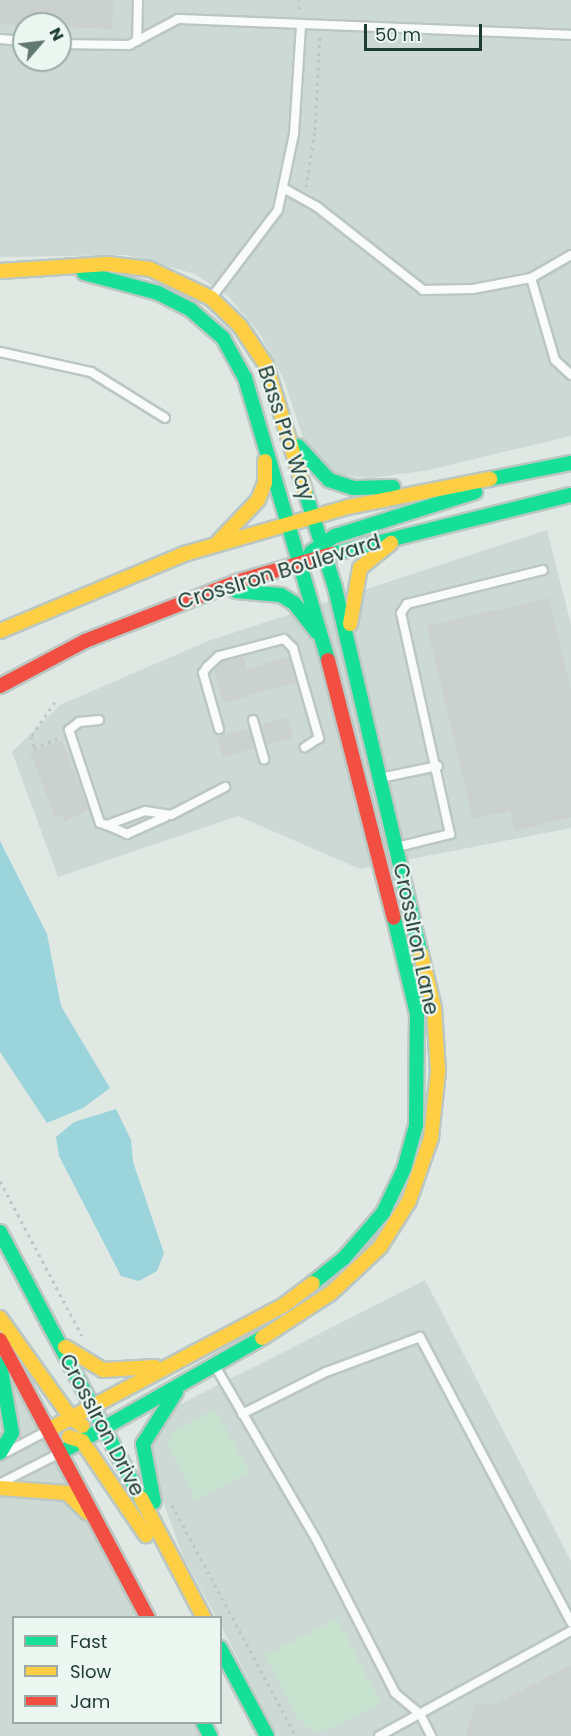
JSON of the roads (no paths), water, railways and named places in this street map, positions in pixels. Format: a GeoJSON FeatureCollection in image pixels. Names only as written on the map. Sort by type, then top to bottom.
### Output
{"type":"FeatureCollection","features":[{"type":"Feature","properties":{"kind":"street","name":"Bass Pro Way"},"geometry":{"type":"LineString","coordinates":[[0,271],[68,270],[130,265],[172,278],[211,298],[240,326],[266,365],[323,549]]}},
{"type":"Feature","properties":{"kind":"street","name":"Bass Pro Way"},"geometry":{"type":"LineString","coordinates":[[68,270],[158,293],[211,327],[238,363],[265,436],[302,562]]}},
{"type":"Feature","properties":{"kind":"street"},"geometry":{"type":"LineString","coordinates":[[287,427],[311,465],[339,484],[451,484]]}},
{"type":"Feature","properties":{"kind":"street"},"geometry":{"type":"LineString","coordinates":[[215,545],[258,500],[265,483],[265,436]]}},
{"type":"Feature","properties":{"kind":"street","name":"CrossIron Boulevard"},"geometry":{"type":"LineString","coordinates":[[0,632],[66,600],[215,545],[289,523],[451,484],[571,463]]}},
{"type":"Feature","properties":{"kind":"street"},"geometry":{"type":"LineString","coordinates":[[302,562],[323,549],[522,472]]}},
{"type":"Feature","properties":{"kind":"street","name":"CrossIron Boulevard"},"geometry":{"type":"LineString","coordinates":[[323,549],[408,533],[571,495]]}},
{"type":"Feature","properties":{"kind":"street"},"geometry":{"type":"LineString","coordinates":[[349,646],[354,585],[360,568],[380,549],[408,533]]}},
{"type":"Feature","properties":{"kind":"street","name":"CrossIron Lane"},"geometry":{"type":"LineString","coordinates":[[60,1453],[267,1335],[331,1293],[380,1247],[409,1201],[431,1138],[438,1071],[434,1008],[349,646],[323,549]]}},
{"type":"Feature","properties":{"kind":"street","name":"CrossIron Boulevard"},"geometry":{"type":"LineString","coordinates":[[0,686],[85,641],[200,595],[302,562]]}},
{"type":"Feature","properties":{"kind":"street","name":"CrossIron Lane"},"geometry":{"type":"LineString","coordinates":[[48,1430],[284,1305],[344,1258],[383,1213],[404,1169],[416,1125],[417,1014],[361,782],[302,562]]}},
{"type":"Feature","properties":{"kind":"street"},"geometry":{"type":"LineString","coordinates":[[200,595],[243,590],[281,595],[307,617],[326,645]]}},
{"type":"Feature","properties":{"kind":"street"},"geometry":{"type":"LineString","coordinates":[[0,627],[66,600]]}},
{"type":"Feature","properties":{"kind":"street","name":"CrossIron Drive"},"geometry":{"type":"LineString","coordinates":[[0,1232],[203,1616]]}},
{"type":"Feature","properties":{"kind":"street"},"geometry":{"type":"LineString","coordinates":[[0,1318],[70,1418],[81,1425],[104,1429]]}},
{"type":"Feature","properties":{"kind":"street"},"geometry":{"type":"LineString","coordinates":[[0,1340],[147,1616]]}},
{"type":"Feature","properties":{"kind":"street"},"geometry":{"type":"LineString","coordinates":[[58,1341],[73,1356],[104,1370],[129,1372],[174,1364]]}},
{"type":"Feature","properties":{"kind":"street"},"geometry":{"type":"LineString","coordinates":[[0,1364],[12,1433],[0,1454]]}},
{"type":"Feature","properties":{"kind":"street"},"geometry":{"type":"LineString","coordinates":[[169,1551],[145,1476],[143,1444],[153,1421],[184,1383]]}},
{"type":"Feature","properties":{"kind":"street"},"geometry":{"type":"LineString","coordinates":[[48,1430],[82,1441],[138,1521],[191,1616]]}},
{"type":"Feature","properties":{"kind":"street"},"geometry":{"type":"LineString","coordinates":[[0,1485],[67,1493],[98,1523]]}},
{"type":"Feature","properties":{"kind":"street"},"geometry":{"type":"LineString","coordinates":[[223,1654],[267,1736]]}},
{"type":"Feature","properties":{"kind":"lane"},"geometry":{"type":"LineString","coordinates":[[137,41],[138,0]]}},
{"type":"Feature","properties":{"kind":"lane"},"geometry":{"type":"LineString","coordinates":[[72,45],[116,47],[137,41],[178,19],[571,35]]}},
{"type":"Feature","properties":{"kind":"lane"},"geometry":{"type":"LineString","coordinates":[[211,298],[278,210],[285,189],[295,124],[301,25]]}},
{"type":"Feature","properties":{"kind":"lane"},"geometry":{"type":"LineString","coordinates":[[285,189],[304,199],[423,290],[472,289],[531,278],[571,255]]}},
{"type":"Feature","properties":{"kind":"lane"},"geometry":{"type":"LineString","coordinates":[[531,278],[555,360],[571,375]]}},
{"type":"Feature","properties":{"kind":"lane"},"geometry":{"type":"LineString","coordinates":[[0,352],[91,372],[165,418]]}},
{"type":"Feature","properties":{"kind":"lane"},"geometry":{"type":"LineString","coordinates":[[378,852],[450,834],[438,766],[401,613],[407,604],[543,570]]}},
{"type":"Feature","properties":{"kind":"lane"},"geometry":{"type":"LineString","coordinates":[[219,729],[203,673],[207,667],[219,656],[284,639],[293,648],[319,738],[305,747]]}},
{"type":"Feature","properties":{"kind":"lane"},"geometry":{"type":"LineString","coordinates":[[99,720],[79,722],[69,734],[100,823],[127,834],[225,787]]}},
{"type":"Feature","properties":{"kind":"lane"},"geometry":{"type":"LineString","coordinates":[[253,720],[264,759]]}},
{"type":"Feature","properties":{"kind":"lane"},"geometry":{"type":"LineString","coordinates":[[361,782],[438,766]]}},
{"type":"Feature","properties":{"kind":"lane"},"geometry":{"type":"LineString","coordinates":[[107,825],[145,811],[165,817]]}},
{"type":"Feature","properties":{"kind":"lane"},"geometry":{"type":"LineString","coordinates":[[242,1414],[326,1372],[420,1337],[571,1622]]}},
{"type":"Feature","properties":{"kind":"lane"},"geometry":{"type":"LineString","coordinates":[[205,1348],[316,1539],[395,1693],[420,1714],[431,1736]]}},
{"type":"Feature","properties":{"kind":"lane"},"geometry":{"type":"LineString","coordinates":[[0,1454],[48,1430]]}},
{"type":"Feature","properties":{"kind":"lane"},"geometry":{"type":"LineString","coordinates":[[0,1485],[60,1453]]}},
{"type":"Feature","properties":{"kind":"lane"},"geometry":{"type":"LineString","coordinates":[[379,1736],[571,1631]]}},
{"type":"Feature","properties":{"kind":"lane"},"geometry":{"type":"LineString","coordinates":[[255,1713],[274,1736]]}},
{"type":"Feature","properties":{"kind":"water"},"geometry":{"type":"Polygon","coordinates":[[[0,841],[47,934],[61,1006],[110,1088],[83,1108],[47,1123],[0,1052],[0,841]]]}},
{"type":"Feature","properties":{"kind":"water"},"geometry":{"type":"Polygon","coordinates":[[[116,1109],[131,1140],[133,1162],[164,1253],[157,1271],[139,1281],[121,1276],[59,1156],[56,1137],[74,1122],[116,1109]]]}}]}
